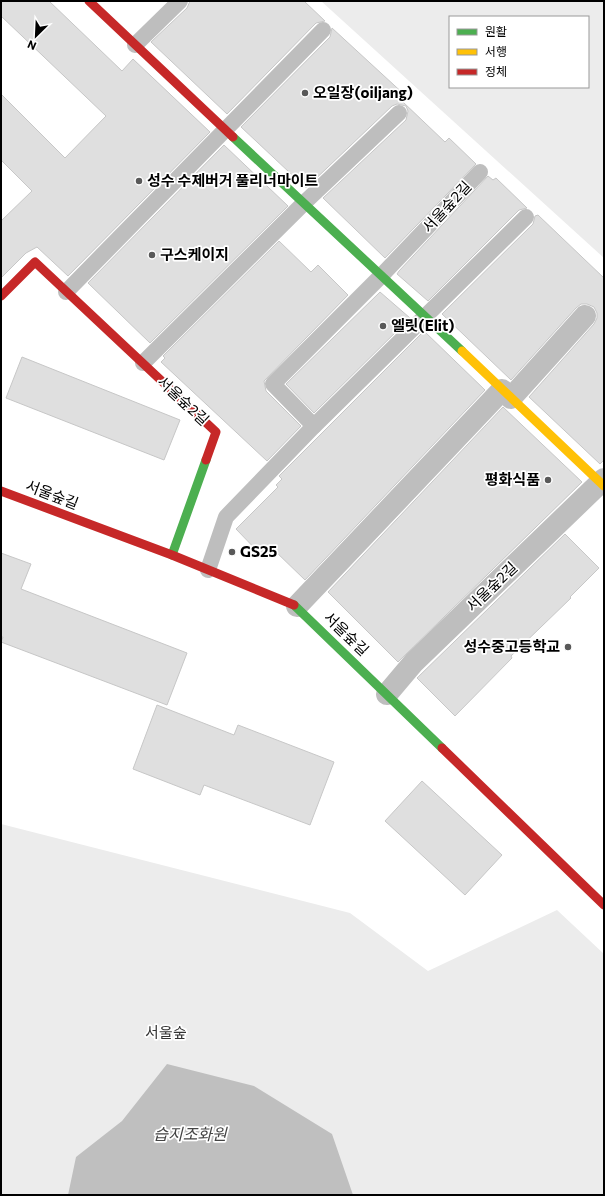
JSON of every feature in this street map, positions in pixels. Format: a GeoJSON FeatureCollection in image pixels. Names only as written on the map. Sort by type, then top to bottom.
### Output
{"type":"FeatureCollection","features":[{"type":"Feature","properties":{"kind":"street","name":"서울숲2길"},"geometry":{"type":"LineString","coordinates":[[89,1],[603,483],[414,662],[387,694]]}},
{"type":"Feature","properties":{"kind":"street","name":"서울숲2길"},"geometry":{"type":"LineString","coordinates":[[1,296],[35,262],[216,432],[172,555]]}},
{"type":"Feature","properties":{"kind":"street"},"geometry":{"type":"LineString","coordinates":[[297,606],[586,316]]}},
{"type":"Feature","properties":{"kind":"street","name":"서울숲길"},"geometry":{"type":"LineString","coordinates":[[1,491],[172,555],[297,606],[604,904]]}},
{"type":"Feature","properties":{"kind":"lane"},"geometry":{"type":"LineString","coordinates":[[135,44],[180,1]]}},
{"type":"Feature","properties":{"kind":"lane"},"geometry":{"type":"LineString","coordinates":[[66,292],[323,30]]}},
{"type":"Feature","properties":{"kind":"lane"},"geometry":{"type":"LineString","coordinates":[[142,363],[304,203],[399,112]]}},
{"type":"Feature","properties":{"kind":"lane","name":"서울숲2길"},"geometry":{"type":"LineString","coordinates":[[314,426],[272,384],[381,276],[480,172]]}},
{"type":"Feature","properties":{"kind":"lane"},"geometry":{"type":"LineString","coordinates":[[208,570],[226,517],[314,426],[427,317],[526,217]]}},
{"type":"Feature","properties":{"kind":"green space"},"geometry":{"type":"Polygon","coordinates":[[[321,1],[604,1],[604,258],[321,1]]]}},
{"type":"Feature","properties":{"kind":"green space","name":"서울숲"},"geometry":{"type":"Polygon","coordinates":[[[1,824],[350,913],[428,971],[557,910],[604,954],[604,1195],[1,1195],[1,824]]]}},
{"type":"Feature","properties":{"kind":"water","name":"습지조화원"},"geometry":{"type":"Polygon","coordinates":[[[167,1064],[254,1086],[332,1134],[353,1195],[68,1195],[76,1157],[122,1121],[167,1064]]]}},
{"type":"Feature","properties":{"kind":"building"},"geometry":{"type":"Polygon","coordinates":[[[1,1],[49,1],[122,71],[133,59],[210,132],[68,276],[37,247],[26,253],[1,278],[1,221],[32,191],[1,160],[1,94],[65,158],[106,116],[1,16],[1,1]]]}},
{"type":"Feature","properties":{"kind":"building"},"geometry":{"type":"Polygon","coordinates":[[[190,1],[304,1],[325,21],[316,23],[227,114],[151,42],[187,8],[190,1]]]}},
{"type":"Feature","properties":{"kind":"building"},"geometry":{"type":"Polygon","coordinates":[[[332,28],[407,97],[403,102],[445,142],[449,138],[476,164],[385,258],[323,198],[406,120],[408,111],[406,106],[397,104],[392,106],[306,188],[241,127],[330,37],[332,28]]]}},
{"type":"Feature","properties":{"kind":"building"},"geometry":{"type":"Polygon","coordinates":[[[224,145],[288,206],[150,343],[88,283],[224,145]]]}},
{"type":"Feature","properties":{"kind":"building"},"geometry":{"type":"Polygon","coordinates":[[[488,176],[493,180],[496,178],[527,208],[519,210],[428,301],[397,274],[488,176]]]}},
{"type":"Feature","properties":{"kind":"building"},"geometry":{"type":"Polygon","coordinates":[[[538,215],[604,278],[604,460],[600,464],[529,397],[594,324],[597,318],[597,313],[594,307],[587,304],[581,304],[576,308],[511,380],[442,314],[533,224],[535,216],[538,215]]]}},
{"type":"Feature","properties":{"kind":"building"},"geometry":{"type":"Polygon","coordinates":[[[279,241],[311,272],[318,265],[348,295],[264,381],[266,391],[301,426],[267,461],[161,362],[165,358],[163,356],[279,241]]]}},
{"type":"Feature","properties":{"kind":"building"},"geometry":{"type":"Polygon","coordinates":[[[380,292],[410,318],[314,413],[286,384],[380,292]]]}},
{"type":"Feature","properties":{"kind":"building"},"geometry":{"type":"Polygon","coordinates":[[[424,331],[485,390],[305,580],[274,550],[265,559],[236,529],[278,487],[276,485],[282,479],[279,476],[424,331]]]}},
{"type":"Feature","properties":{"kind":"building"},"geometry":{"type":"Polygon","coordinates":[[[22,357],[180,420],[164,460],[6,398],[22,357]]]}},
{"type":"Feature","properties":{"kind":"building"},"geometry":{"type":"Polygon","coordinates":[[[503,407],[582,482],[398,662],[328,592],[503,407]]]}},
{"type":"Feature","properties":{"kind":"building"},"geometry":{"type":"Polygon","coordinates":[[[565,534],[599,568],[570,597],[571,598],[511,656],[512,658],[455,716],[417,678],[565,534]]]}},
{"type":"Feature","properties":{"kind":"building"},"geometry":{"type":"Polygon","coordinates":[[[1,553],[31,564],[21,589],[187,653],[167,705],[1,642],[3,637],[1,637],[1,553]]]}},
{"type":"Feature","properties":{"kind":"building"},"geometry":{"type":"Polygon","coordinates":[[[157,705],[234,735],[238,725],[334,762],[310,825],[204,785],[200,795],[133,769],[157,705]]]}},
{"type":"Feature","properties":{"kind":"building"},"geometry":{"type":"Polygon","coordinates":[[[422,781],[502,855],[465,895],[385,821],[422,781]]]}},
{"type":"Feature","properties":{"kind":"traffic: fast"},"geometry":{"type":"LineString","coordinates":[[233,137],[462,351]]}},
{"type":"Feature","properties":{"kind":"traffic: fast"},"geometry":{"type":"LineString","coordinates":[[172,555],[206,460]]}},
{"type":"Feature","properties":{"kind":"traffic: fast"},"geometry":{"type":"LineString","coordinates":[[294,605],[442,748]]}},
{"type":"Feature","properties":{"kind":"traffic: slow"},"geometry":{"type":"LineString","coordinates":[[462,351],[604,486]]}},
{"type":"Feature","properties":{"kind":"traffic: jam"},"geometry":{"type":"LineString","coordinates":[[89,1],[233,137]]}},
{"type":"Feature","properties":{"kind":"traffic: jam"},"geometry":{"type":"LineString","coordinates":[[1,296],[35,262],[216,432],[206,460]]}},
{"type":"Feature","properties":{"kind":"traffic: jam"},"geometry":{"type":"LineString","coordinates":[[1,491],[172,555],[294,605]]}},
{"type":"Feature","properties":{"kind":"traffic: jam"},"geometry":{"type":"LineString","coordinates":[[442,748],[604,905]]}},
{"type":"Feature","properties":{"kind":"place","name":"오일장(oiljang)"},"geometry":{"type":"Point","coordinates":[305,93]}},
{"type":"Feature","properties":{"kind":"place","name":"성수 수제버거 풀리너마이트"},"geometry":{"type":"Point","coordinates":[139,181]}},
{"type":"Feature","properties":{"kind":"place","name":"구스케이지"},"geometry":{"type":"Point","coordinates":[152,255]}},
{"type":"Feature","properties":{"kind":"place","name":"엘릿(Elit)"},"geometry":{"type":"Point","coordinates":[383,326]}},
{"type":"Feature","properties":{"kind":"place","name":"평화식품"},"geometry":{"type":"Point","coordinates":[548,480]}},
{"type":"Feature","properties":{"kind":"place","name":"GS25"},"geometry":{"type":"Point","coordinates":[232,552]}},
{"type":"Feature","properties":{"kind":"place","name":"성수중고등학교"},"geometry":{"type":"Point","coordinates":[568,647]}}]}
